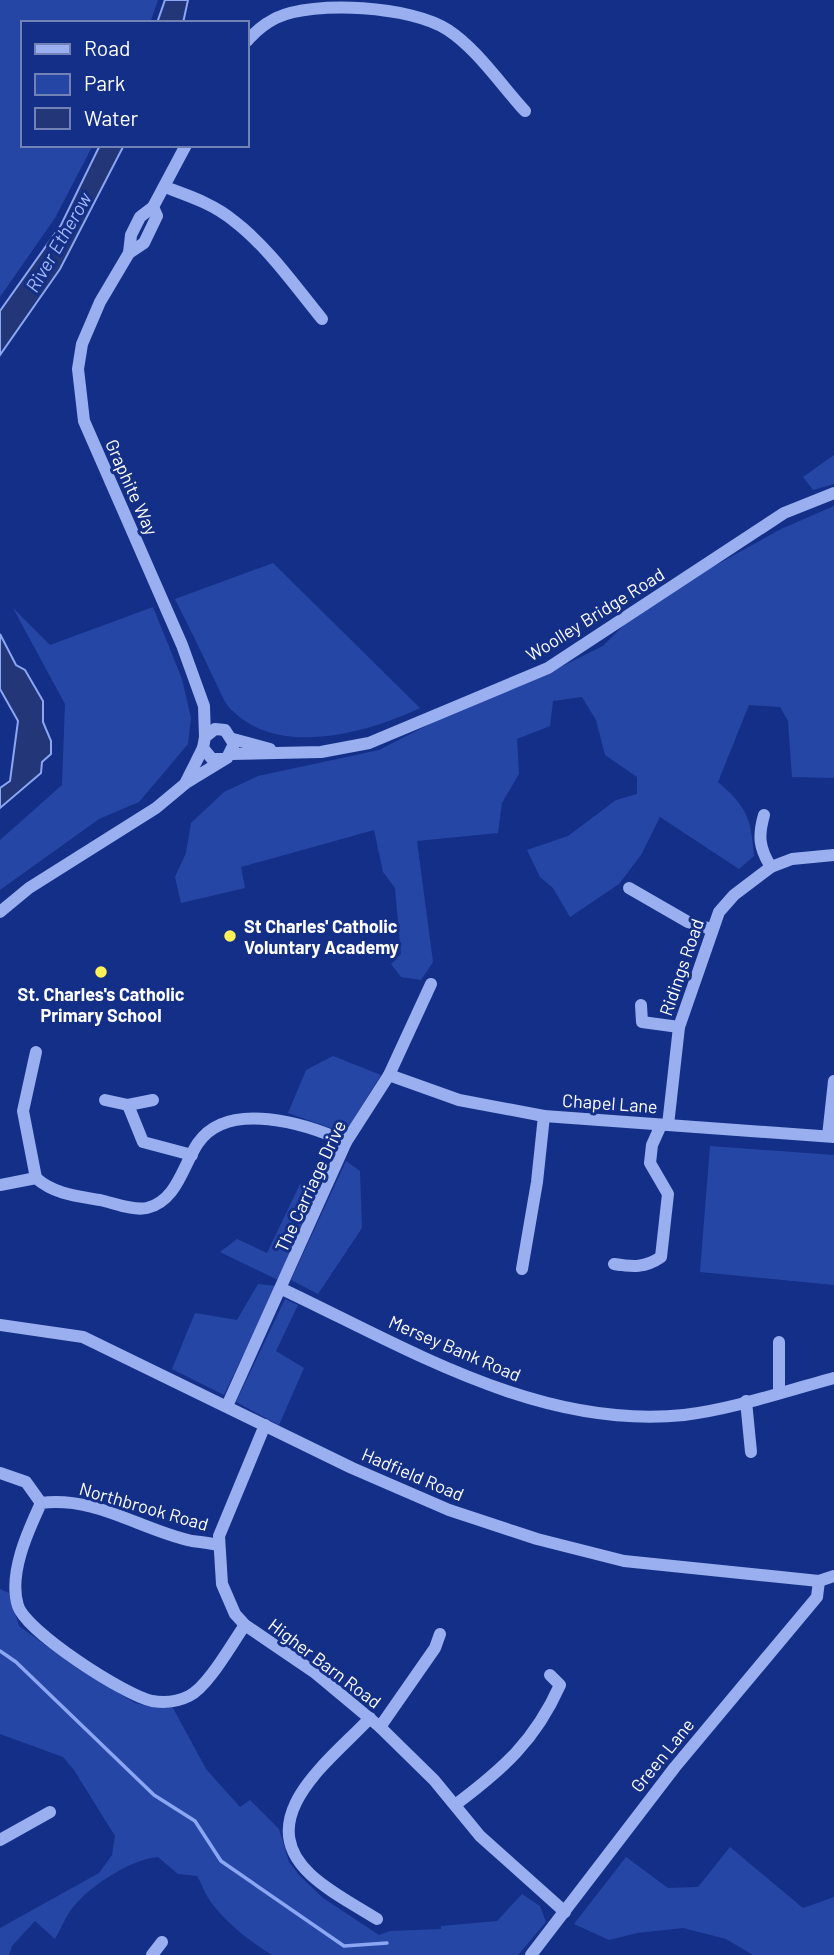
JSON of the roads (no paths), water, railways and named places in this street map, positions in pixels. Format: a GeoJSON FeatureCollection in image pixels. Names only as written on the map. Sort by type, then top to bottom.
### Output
{"type":"FeatureCollection","features":[{"type":"Feature","properties":{"kind":"street"},"geometry":{"type":"LineString","coordinates":[[248,40],[275,18],[311,8],[380,11],[415,18],[447,29],[525,111]]}},
{"type":"Feature","properties":{"kind":"street","name":"Graphite Way"},"geometry":{"type":"LineString","coordinates":[[185,147],[153,207],[140,217],[131,235],[129,253],[100,302],[82,344],[78,369],[79,397],[84,421],[182,645],[204,706],[204,743]]}},
{"type":"Feature","properties":{"kind":"street"},"geometry":{"type":"LineString","coordinates":[[165,187],[200,200],[234,220],[266,252],[322,319]]}},
{"type":"Feature","properties":{"kind":"street","name":"Woolley Bridge Road"},"geometry":{"type":"LineString","coordinates":[[0,912],[29,888],[156,808],[186,783],[227,757],[321,752],[369,743],[548,668],[784,513],[834,493]]}},
{"type":"Feature","properties":{"kind":"street"},"geometry":{"type":"LineString","coordinates":[[204,706],[229,735],[227,757],[212,759],[204,743],[215,729],[229,735]]}},
{"type":"Feature","properties":{"kind":"street","name":"Woolley Bridge Road"},"geometry":{"type":"LineString","coordinates":[[229,735],[282,752]]}},
{"type":"Feature","properties":{"kind":"street","name":"Woolley Bridge Road"},"geometry":{"type":"LineString","coordinates":[[186,783],[204,743]]}},
{"type":"Feature","properties":{"kind":"street"},"geometry":{"type":"LineString","coordinates":[[764,815],[759,833],[761,851],[771,867]]}},
{"type":"Feature","properties":{"kind":"street","name":"Ridings Road"},"geometry":{"type":"LineString","coordinates":[[614,1264],[636,1267],[651,1264],[661,1256],[668,1194],[650,1163],[652,1144],[665,1125],[679,1027],[719,912],[734,895],[771,867],[792,859],[834,855]]}},
{"type":"Feature","properties":{"kind":"street"},"geometry":{"type":"LineString","coordinates":[[629,888],[688,922],[711,929]]}},
{"type":"Feature","properties":{"kind":"street","name":"The Carriage Drive"},"geometry":{"type":"LineString","coordinates":[[228,1406],[346,1142],[389,1075],[431,984]]}},
{"type":"Feature","properties":{"kind":"street"},"geometry":{"type":"LineString","coordinates":[[640,1005],[642,1023],[679,1027]]}},
{"type":"Feature","properties":{"kind":"street"},"geometry":{"type":"LineString","coordinates":[[36,1052],[23,1116],[36,1178],[49,1189],[146,1208],[163,1201],[199,1142],[216,1126],[235,1120],[277,1121],[311,1126],[346,1142]]}},
{"type":"Feature","properties":{"kind":"street","name":"Chapel Lane"},"geometry":{"type":"LineString","coordinates":[[389,1075],[459,1100],[544,1116],[831,1136]]}},
{"type":"Feature","properties":{"kind":"street"},"geometry":{"type":"LineString","coordinates":[[831,1136],[834,1081]]}},
{"type":"Feature","properties":{"kind":"street"},"geometry":{"type":"LineString","coordinates":[[105,1100],[128,1105],[153,1100]]}},
{"type":"Feature","properties":{"kind":"street"},"geometry":{"type":"LineString","coordinates":[[128,1105],[143,1142],[192,1155]]}},
{"type":"Feature","properties":{"kind":"street"},"geometry":{"type":"LineString","coordinates":[[522,1269],[537,1182],[544,1116]]}},
{"type":"Feature","properties":{"kind":"street"},"geometry":{"type":"LineString","coordinates":[[0,1185],[36,1178]]}},
{"type":"Feature","properties":{"kind":"street","name":"Mersey Bank Road"},"geometry":{"type":"LineString","coordinates":[[282,1289],[485,1384],[545,1403],[635,1416],[684,1415],[834,1378]]}},
{"type":"Feature","properties":{"kind":"street","name":"Hadfield Road"},"geometry":{"type":"LineString","coordinates":[[0,1325],[83,1338],[449,1510],[537,1539],[624,1561],[819,1581],[834,1576]]}},
{"type":"Feature","properties":{"kind":"street"},"geometry":{"type":"LineString","coordinates":[[779,1342],[779,1393]]}},
{"type":"Feature","properties":{"kind":"street"},"geometry":{"type":"LineString","coordinates":[[746,1401],[751,1452]]}},
{"type":"Feature","properties":{"kind":"street","name":"Higher Barn Road"},"geometry":{"type":"LineString","coordinates":[[264,1425],[223,1521],[218,1545],[222,1584],[230,1605],[245,1625],[314,1672],[375,1722],[455,1805],[480,1836],[565,1912]]}},
{"type":"Feature","properties":{"kind":"street"},"geometry":{"type":"LineString","coordinates":[[0,1473],[26,1482],[41,1503],[18,1574],[16,1593],[19,1608],[34,1628],[66,1653],[119,1686],[152,1701],[165,1702],[192,1695],[245,1625]]}},
{"type":"Feature","properties":{"kind":"street","name":"Northbrook Road"},"geometry":{"type":"LineString","coordinates":[[41,1503],[65,1502],[100,1509],[191,1541],[218,1545]]}},
{"type":"Feature","properties":{"kind":"street","name":"Green Lane"},"geometry":{"type":"LineString","coordinates":[[531,1955],[674,1766],[817,1597],[819,1581]]}},
{"type":"Feature","properties":{"kind":"street"},"geometry":{"type":"LineString","coordinates":[[377,1919],[310,1875],[296,1857],[286,1827],[289,1814],[301,1793],[375,1722],[435,1648],[440,1634]]}},
{"type":"Feature","properties":{"kind":"street"},"geometry":{"type":"LineString","coordinates":[[455,1805],[502,1770],[529,1741],[547,1713],[560,1685],[550,1675]]}},
{"type":"Feature","properties":{"kind":"street"},"geometry":{"type":"LineString","coordinates":[[0,1840],[50,1812]]}},
{"type":"Feature","properties":{"kind":"street"},"geometry":{"type":"LineString","coordinates":[[152,1955],[162,1942]]}},
{"type":"Feature","properties":{"kind":"water"},"geometry":{"type":"Polygon","coordinates":[[[165,0],[188,0],[183,21],[158,21],[165,0]]]}},
{"type":"Feature","properties":{"kind":"water","name":"River Etherow"},"geometry":{"type":"Polygon","coordinates":[[[99,147],[123,147],[60,269],[0,355],[0,311],[61,225],[99,147]]]}},
{"type":"Feature","properties":{"kind":"water"},"geometry":{"type":"Polygon","coordinates":[[[0,634],[16,665],[25,670],[43,701],[43,722],[51,741],[51,754],[42,762],[41,773],[0,808],[0,788],[10,781],[18,721],[0,689],[0,634]]]}},
{"type":"Feature","properties":{"kind":"waterway"},"geometry":{"type":"LineString","coordinates":[[0,1651],[16,1662],[154,1795],[195,1821],[221,1861],[344,1946],[387,1943]]}},
{"type":"Feature","properties":{"kind":"place","name":"St Charles' Catholic Voluntary Academy"},"geometry":{"type":"Point","coordinates":[230,936]}},
{"type":"Feature","properties":{"kind":"place","name":"St. Charles's Catholic Primary School"},"geometry":{"type":"Point","coordinates":[101,972]}}]}
